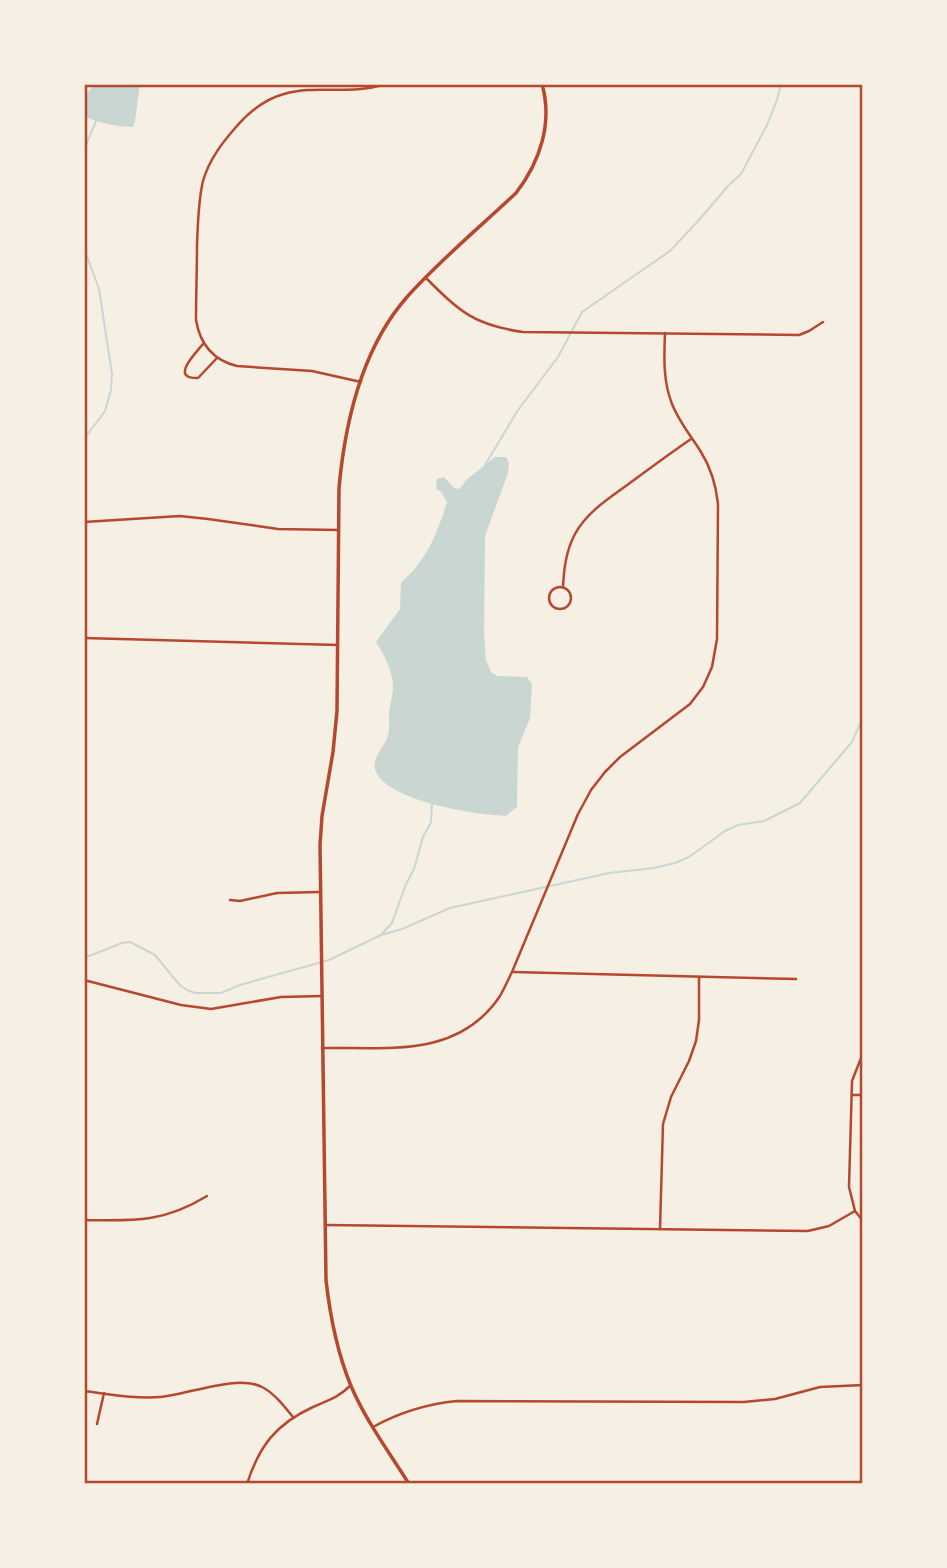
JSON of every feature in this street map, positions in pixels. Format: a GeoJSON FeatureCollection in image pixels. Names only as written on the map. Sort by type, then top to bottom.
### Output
{"type":"FeatureCollection","features":[{"type":"Feature","properties":{"kind":"street"},"geometry":{"type":"LineString","coordinates":[[361,382],[312,370],[237,366],[217,358],[204,344],[198,333],[196,320],[198,216],[203,181],[213,158],[224,141],[251,112],[273,97],[285,93],[306,90],[357,90],[384,84]]}},
{"type":"Feature","properties":{"kind":"street"},"geometry":{"type":"LineString","coordinates":[[409,1484],[373,1427],[351,1385],[338,1350],[326,1280],[320,845],[337,711],[338,530],[342,455],[361,382],[386,326],[426,278],[516,193],[531,171],[544,134],[546,103],[542,84]]}},
{"type":"Feature","properties":{"kind":"street"},"geometry":{"type":"LineString","coordinates":[[426,278],[449,301],[481,323],[523,332],[799,335],[823,322]]}},
{"type":"Feature","properties":{"kind":"street"},"geometry":{"type":"LineString","coordinates":[[322,1048],[414,1047],[431,1044],[469,1028],[486,1013],[500,995],[512,972],[578,814],[591,790],[620,757],[690,704],[703,687],[712,667],[717,639],[718,504],[710,470],[677,416],[668,391],[664,364],[665,333]]}},
{"type":"Feature","properties":{"kind":"street"},"geometry":{"type":"LineString","coordinates":[[204,344],[186,364],[187,375],[198,378],[217,358]]}},
{"type":"Feature","properties":{"kind":"street"},"geometry":{"type":"LineString","coordinates":[[563,587],[568,549],[587,517],[691,439]]}},
{"type":"Feature","properties":{"kind":"street"},"geometry":{"type":"LineString","coordinates":[[84,522],[180,516],[278,529],[338,530]]}},
{"type":"Feature","properties":{"kind":"street"},"geometry":{"type":"LineString","coordinates":[[555,587],[563,587],[569,591],[570,602],[565,608],[557,609],[550,605],[548,597],[555,587]]}},
{"type":"Feature","properties":{"kind":"street"},"geometry":{"type":"LineString","coordinates":[[84,638],[338,645]]}},
{"type":"Feature","properties":{"kind":"street"},"geometry":{"type":"LineString","coordinates":[[230,900],[240,901],[277,892],[320,892]]}},
{"type":"Feature","properties":{"kind":"street"},"geometry":{"type":"LineString","coordinates":[[512,972],[796,979]]}},
{"type":"Feature","properties":{"kind":"street"},"geometry":{"type":"LineString","coordinates":[[660,1229],[663,1124],[671,1097],[696,1041],[699,977]]}},
{"type":"Feature","properties":{"kind":"street"},"geometry":{"type":"LineString","coordinates":[[84,980],[181,1005],[211,1009],[281,997],[321,996]]}},
{"type":"Feature","properties":{"kind":"street"},"geometry":{"type":"LineString","coordinates":[[863,1054],[852,1081],[849,1187],[855,1211],[863,1222]]}},
{"type":"Feature","properties":{"kind":"street"},"geometry":{"type":"LineString","coordinates":[[852,1095],[863,1095]]}},
{"type":"Feature","properties":{"kind":"street"},"geometry":{"type":"LineString","coordinates":[[84,1220],[154,1219],[207,1196]]}},
{"type":"Feature","properties":{"kind":"street"},"geometry":{"type":"LineString","coordinates":[[326,1225],[808,1231],[829,1226],[855,1211]]}},
{"type":"Feature","properties":{"kind":"street"},"geometry":{"type":"LineString","coordinates":[[84,1391],[132,1397],[161,1397],[247,1383],[261,1386],[278,1399],[293,1417]]}},
{"type":"Feature","properties":{"kind":"street"},"geometry":{"type":"LineString","coordinates":[[247,1484],[254,1463],[274,1433],[293,1417],[340,1396],[351,1385]]}},
{"type":"Feature","properties":{"kind":"street"},"geometry":{"type":"LineString","coordinates":[[373,1427],[393,1416],[437,1402],[744,1402],[775,1399],[820,1387],[863,1385]]}},
{"type":"Feature","properties":{"kind":"street"},"geometry":{"type":"LineString","coordinates":[[97,1424],[104,1393]]}},
{"type":"Feature","properties":{"kind":"shaded area"},"geometry":{"type":"Polygon","coordinates":[[[94,84],[140,84],[133,127],[108,124],[84,116],[84,98],[94,84]]]}},
{"type":"Feature","properties":{"kind":"shaded area"},"geometry":{"type":"Polygon","coordinates":[[[495,457],[506,457],[509,463],[508,473],[485,536],[486,660],[491,672],[497,676],[527,677],[532,684],[530,718],[518,747],[517,807],[506,816],[454,809],[413,798],[395,790],[382,780],[375,769],[377,756],[388,735],[393,687],[390,669],[376,642],[400,609],[401,582],[424,556],[440,524],[447,502],[436,489],[437,479],[444,477],[454,488],[460,489],[466,480],[495,457]]]}},
{"type":"Feature","properties":{"kind":"waterway"},"geometry":{"type":"LineString","coordinates":[[485,465],[518,410],[558,357],[582,312],[670,251],[741,174],[767,125],[781,84]]}},
{"type":"Feature","properties":{"kind":"waterway"},"geometry":{"type":"LineString","coordinates":[[84,150],[96,121]]}},
{"type":"Feature","properties":{"kind":"waterway"},"geometry":{"type":"LineString","coordinates":[[84,248],[99,289],[112,374],[105,411],[84,439]]}},
{"type":"Feature","properties":{"kind":"waterway"},"geometry":{"type":"LineString","coordinates":[[84,958],[130,942],[155,955],[181,986],[189,991],[221,993],[329,960],[381,935],[450,908],[609,873],[675,863],[689,857],[725,831],[738,825],[764,821],[800,803],[852,742],[863,717]]}},
{"type":"Feature","properties":{"kind":"waterway"},"geometry":{"type":"LineString","coordinates":[[381,935],[392,923],[414,869],[423,837],[431,822],[432,804]]}}]}
